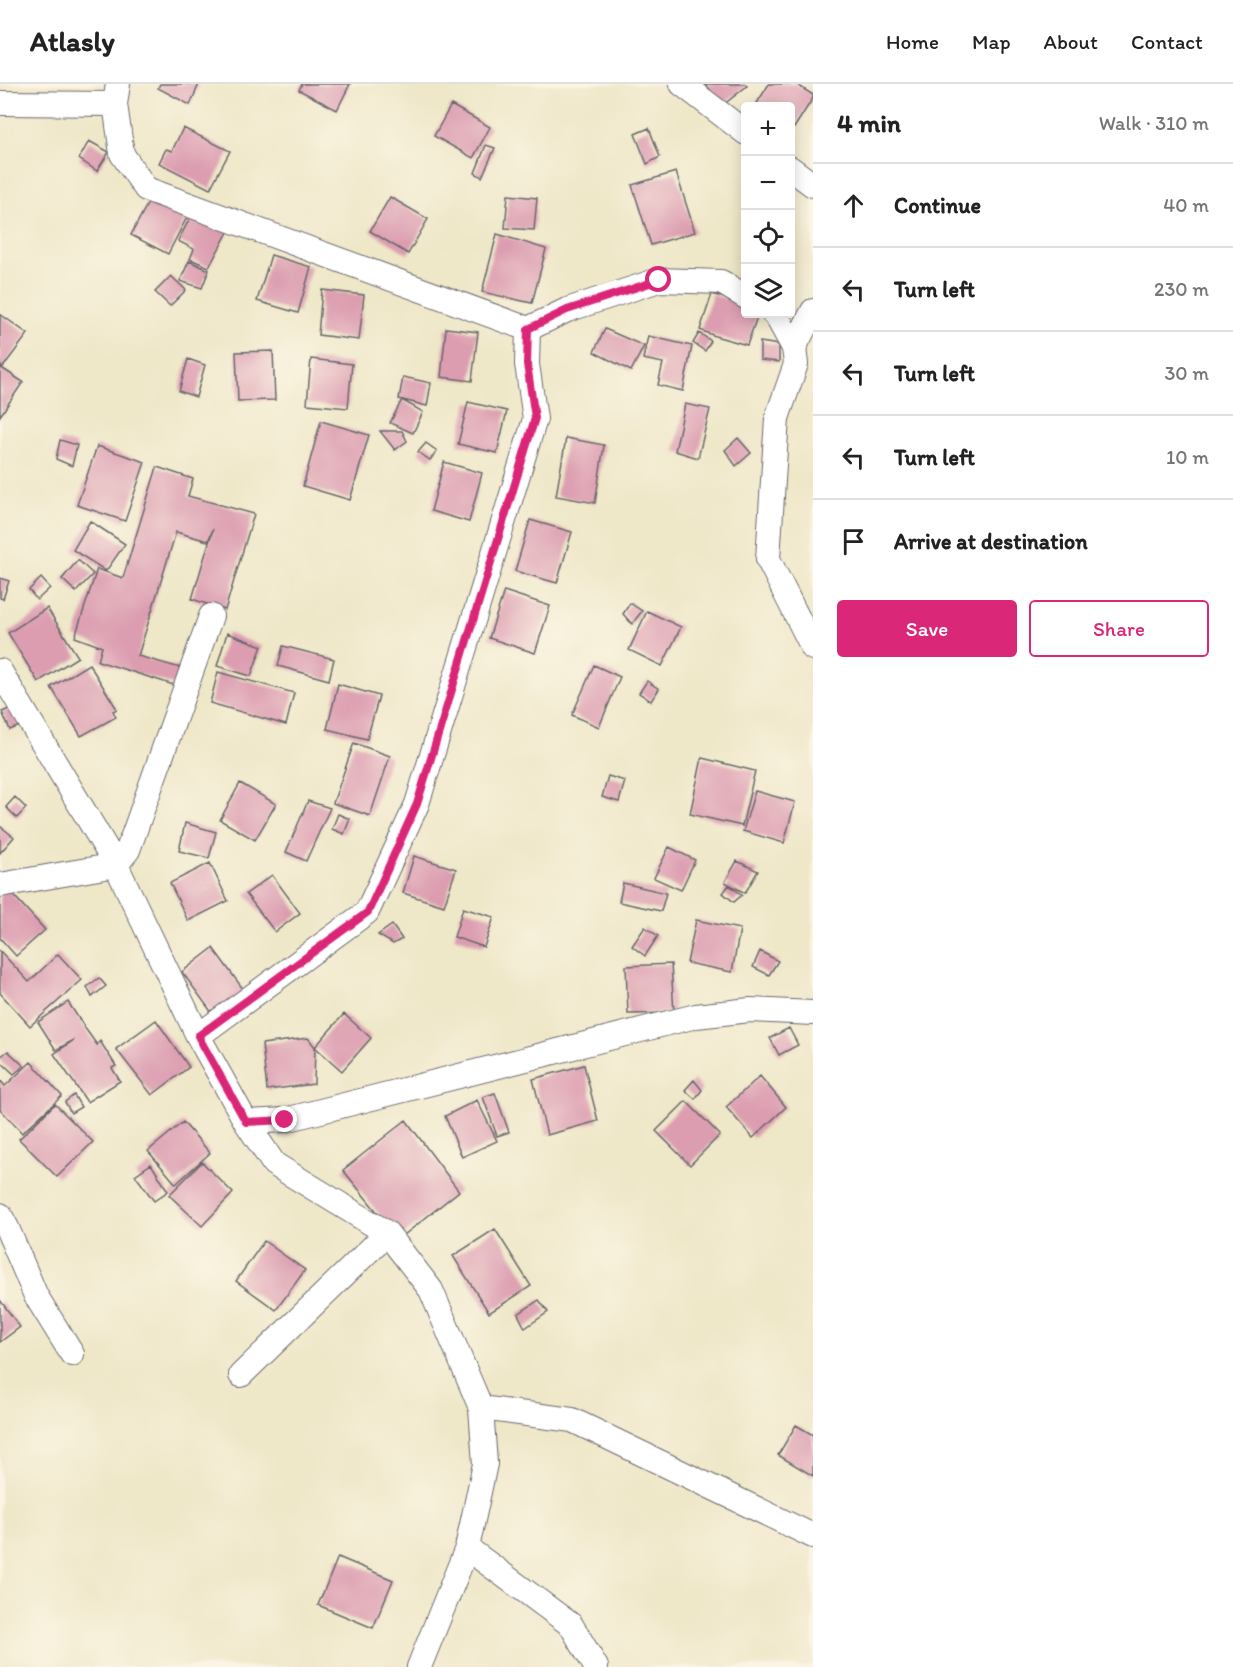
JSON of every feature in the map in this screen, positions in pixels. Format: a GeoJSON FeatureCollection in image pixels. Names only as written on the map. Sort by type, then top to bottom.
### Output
{"type":"FeatureCollection","features":[{"type":"Feature","properties":{"kind":"street"},"geometry":{"type":"LineString","coordinates":[[682,84],[741,129]]}},
{"type":"Feature","properties":{"kind":"street"},"geometry":{"type":"LineString","coordinates":[[0,103],[117,94],[122,154],[146,189],[528,329],[567,310],[659,280],[721,282],[741,294]]}},
{"type":"Feature","properties":{"kind":"street"},"geometry":{"type":"LineString","coordinates":[[795,172],[813,185]]}},
{"type":"Feature","properties":{"kind":"street"},"geometry":{"type":"LineString","coordinates":[[794,348],[813,311]]}},
{"type":"Feature","properties":{"kind":"street"},"geometry":{"type":"LineString","coordinates":[[778,318],[794,348],[796,364],[777,418],[768,559],[813,648]]}},
{"type":"Feature","properties":{"kind":"street"},"geometry":{"type":"LineString","coordinates":[[198,1036],[368,912],[417,804],[535,418],[527,364],[528,329]]}},
{"type":"Feature","properties":{"kind":"street"},"geometry":{"type":"LineString","coordinates":[[0,885],[116,865],[128,850],[212,616]]}},
{"type":"Feature","properties":{"kind":"street"},"geometry":{"type":"LineString","coordinates":[[0,671],[116,865],[198,1036],[246,1122],[274,1164],[387,1233],[431,1290],[481,1408],[485,1464],[467,1548],[419,1667]]}},
{"type":"Feature","properties":{"kind":"street"},"geometry":{"type":"LineString","coordinates":[[246,1122],[285,1120],[696,1016],[750,1010],[813,1013]]}},
{"type":"Feature","properties":{"kind":"street"},"geometry":{"type":"LineString","coordinates":[[0,1215],[36,1296],[72,1354]]}},
{"type":"Feature","properties":{"kind":"street"},"geometry":{"type":"LineString","coordinates":[[241,1375],[387,1233]]}},
{"type":"Feature","properties":{"kind":"street"},"geometry":{"type":"LineString","coordinates":[[481,1408],[572,1420],[813,1536]]}},
{"type":"Feature","properties":{"kind":"street"},"geometry":{"type":"LineString","coordinates":[[467,1548],[571,1625],[596,1667]]}},
{"type":"Feature","properties":{"kind":"building"},"geometry":{"type":"Polygon","coordinates":[[[160,84],[199,84],[190,105],[158,88],[160,84]]]}},
{"type":"Feature","properties":{"kind":"building"},"geometry":{"type":"Polygon","coordinates":[[[302,84],[350,84],[337,110],[299,90],[302,84]]]}},
{"type":"Feature","properties":{"kind":"building"},"geometry":{"type":"Polygon","coordinates":[[[705,84],[745,84],[747,86],[723,105],[705,84]]]}},
{"type":"Feature","properties":{"kind":"building"},"geometry":{"type":"Polygon","coordinates":[[[769,84],[796,84],[813,95],[795,126],[795,102],[758,102],[769,84]]]}},
{"type":"Feature","properties":{"kind":"building"},"geometry":{"type":"Polygon","coordinates":[[[451,105],[490,127],[473,158],[434,136],[451,105]]]}},
{"type":"Feature","properties":{"kind":"building"},"geometry":{"type":"Polygon","coordinates":[[[183,128],[230,151],[210,189],[159,163],[166,149],[172,151],[183,128]]]}},
{"type":"Feature","properties":{"kind":"building"},"geometry":{"type":"Polygon","coordinates":[[[649,128],[660,157],[647,164],[635,134],[649,128]]]}},
{"type":"Feature","properties":{"kind":"building"},"geometry":{"type":"Polygon","coordinates":[[[89,141],[109,152],[97,171],[79,159],[89,141]]]}},
{"type":"Feature","properties":{"kind":"building"},"geometry":{"type":"Polygon","coordinates":[[[486,145],[495,148],[482,177],[475,173],[486,145]]]}},
{"type":"Feature","properties":{"kind":"building"},"geometry":{"type":"Polygon","coordinates":[[[676,172],[695,232],[651,245],[632,185],[676,172]]]}},
{"type":"Feature","properties":{"kind":"building"},"geometry":{"type":"Polygon","coordinates":[[[508,195],[537,198],[534,230],[505,228],[508,195]]]}},
{"type":"Feature","properties":{"kind":"building"},"geometry":{"type":"Polygon","coordinates":[[[151,197],[188,215],[168,254],[131,235],[151,197]]]}},
{"type":"Feature","properties":{"kind":"building"},"geometry":{"type":"Polygon","coordinates":[[[390,197],[428,219],[408,254],[370,231],[390,197]]]}},
{"type":"Feature","properties":{"kind":"building"},"geometry":{"type":"Polygon","coordinates":[[[192,214],[228,232],[209,267],[190,259],[194,249],[178,241],[192,214]]]}},
{"type":"Feature","properties":{"kind":"building"},"geometry":{"type":"Polygon","coordinates":[[[497,234],[546,249],[532,303],[482,292],[497,234]]]}},
{"type":"Feature","properties":{"kind":"building"},"geometry":{"type":"Polygon","coordinates":[[[271,255],[311,267],[298,313],[257,301],[271,255]]]}},
{"type":"Feature","properties":{"kind":"building"},"geometry":{"type":"Polygon","coordinates":[[[189,261],[209,270],[202,288],[180,281],[189,261]]]}},
{"type":"Feature","properties":{"kind":"building"},"geometry":{"type":"Polygon","coordinates":[[[171,276],[186,290],[170,306],[155,292],[171,276]]]}},
{"type":"Feature","properties":{"kind":"building"},"geometry":{"type":"Polygon","coordinates":[[[322,290],[364,295],[359,340],[318,335],[322,290]]]}},
{"type":"Feature","properties":{"kind":"building"},"geometry":{"type":"Polygon","coordinates":[[[712,294],[741,303],[741,318],[757,318],[747,345],[700,330],[712,294]]]}},
{"type":"Feature","properties":{"kind":"building"},"geometry":{"type":"Polygon","coordinates":[[[0,314],[28,334],[3,367],[0,365],[0,314]]]}},
{"type":"Feature","properties":{"kind":"building"},"geometry":{"type":"Polygon","coordinates":[[[446,328],[478,332],[472,381],[441,377],[446,328]]]}},
{"type":"Feature","properties":{"kind":"building"},"geometry":{"type":"Polygon","coordinates":[[[605,329],[644,346],[631,371],[594,352],[605,329]]]}},
{"type":"Feature","properties":{"kind":"building"},"geometry":{"type":"Polygon","coordinates":[[[699,333],[711,341],[705,351],[693,343],[699,333]]]}},
{"type":"Feature","properties":{"kind":"building"},"geometry":{"type":"Polygon","coordinates":[[[648,336],[692,346],[683,391],[658,385],[663,363],[643,359],[648,336]]]}},
{"type":"Feature","properties":{"kind":"building"},"geometry":{"type":"Polygon","coordinates":[[[760,342],[779,345],[779,362],[760,360],[760,342]]]}},
{"type":"Feature","properties":{"kind":"building"},"geometry":{"type":"Polygon","coordinates":[[[273,351],[275,400],[238,401],[236,352],[273,351]]]}},
{"type":"Feature","properties":{"kind":"building"},"geometry":{"type":"Polygon","coordinates":[[[188,359],[205,365],[196,397],[179,391],[188,359]]]}},
{"type":"Feature","properties":{"kind":"building"},"geometry":{"type":"Polygon","coordinates":[[[311,359],[352,364],[348,408],[307,404],[311,359]]]}},
{"type":"Feature","properties":{"kind":"building"},"geometry":{"type":"Polygon","coordinates":[[[0,367],[23,382],[0,416],[0,367]]]}},
{"type":"Feature","properties":{"kind":"building"},"geometry":{"type":"Polygon","coordinates":[[[403,377],[431,383],[427,406],[399,399],[403,377]]]}},
{"type":"Feature","properties":{"kind":"building"},"geometry":{"type":"Polygon","coordinates":[[[402,400],[423,412],[413,433],[390,423],[402,400]]]}},
{"type":"Feature","properties":{"kind":"building"},"geometry":{"type":"Polygon","coordinates":[[[468,402],[507,411],[497,453],[458,444],[468,402]]]}},
{"type":"Feature","properties":{"kind":"building"},"geometry":{"type":"Polygon","coordinates":[[[685,404],[710,409],[698,458],[675,451],[685,404]]]}},
{"type":"Feature","properties":{"kind":"building"},"geometry":{"type":"Polygon","coordinates":[[[321,421],[369,435],[350,500],[303,486],[321,421]]]}},
{"type":"Feature","properties":{"kind":"building"},"geometry":{"type":"Polygon","coordinates":[[[380,431],[402,431],[407,441],[395,450],[380,431]]]}},
{"type":"Feature","properties":{"kind":"building"},"geometry":{"type":"Polygon","coordinates":[[[566,438],[604,445],[595,503],[556,496],[566,438]]]}},
{"type":"Feature","properties":{"kind":"building"},"geometry":{"type":"Polygon","coordinates":[[[738,438],[751,453],[736,466],[725,450],[738,438]]]}},
{"type":"Feature","properties":{"kind":"building"},"geometry":{"type":"Polygon","coordinates":[[[60,440],[77,445],[72,466],[56,459],[60,440]]]}},
{"type":"Feature","properties":{"kind":"building"},"geometry":{"type":"Polygon","coordinates":[[[426,443],[437,451],[430,460],[418,452],[426,443]]]}},
{"type":"Feature","properties":{"kind":"building"},"geometry":{"type":"Polygon","coordinates":[[[97,446],[145,462],[125,521],[77,505],[97,446]]]}},
{"type":"Feature","properties":{"kind":"building"},"geometry":{"type":"Polygon","coordinates":[[[444,462],[482,473],[469,522],[431,511],[444,462]]]}},
{"type":"Feature","properties":{"kind":"building"},"geometry":{"type":"Polygon","coordinates":[[[157,467],[193,479],[188,496],[254,514],[225,610],[192,599],[213,529],[208,541],[176,532],[138,656],[184,669],[180,687],[98,661],[102,647],[75,637],[97,569],[123,578],[157,467]]]}},
{"type":"Feature","properties":{"kind":"building"},"geometry":{"type":"Polygon","coordinates":[[[530,520],[572,532],[557,583],[515,571],[530,520]]]}},
{"type":"Feature","properties":{"kind":"building"},"geometry":{"type":"Polygon","coordinates":[[[90,521],[125,544],[106,571],[73,550],[90,521]]]}},
{"type":"Feature","properties":{"kind":"building"},"geometry":{"type":"Polygon","coordinates":[[[78,560],[93,574],[76,592],[62,579],[78,560]]]}},
{"type":"Feature","properties":{"kind":"building"},"geometry":{"type":"Polygon","coordinates":[[[0,578],[9,581],[3,599],[0,598],[0,578]]]}},
{"type":"Feature","properties":{"kind":"building"},"geometry":{"type":"Polygon","coordinates":[[[41,578],[50,588],[37,600],[29,590],[41,578]]]}},
{"type":"Feature","properties":{"kind":"building"},"geometry":{"type":"Polygon","coordinates":[[[504,591],[550,606],[535,653],[489,638],[504,591]]]}},
{"type":"Feature","properties":{"kind":"building"},"geometry":{"type":"Polygon","coordinates":[[[630,603],[642,611],[632,624],[623,614],[630,603]]]}},
{"type":"Feature","properties":{"kind":"building"},"geometry":{"type":"Polygon","coordinates":[[[47,608],[78,657],[38,682],[8,633],[47,608]]]}},
{"type":"Feature","properties":{"kind":"building"},"geometry":{"type":"Polygon","coordinates":[[[647,611],[681,627],[662,666],[629,650],[647,611]]]}},
{"type":"Feature","properties":{"kind":"building"},"geometry":{"type":"Polygon","coordinates":[[[227,633],[262,646],[251,676],[217,666],[227,633]]]}},
{"type":"Feature","properties":{"kind":"building"},"geometry":{"type":"Polygon","coordinates":[[[283,646],[334,659],[329,680],[278,666],[283,646]]]}},
{"type":"Feature","properties":{"kind":"building"},"geometry":{"type":"Polygon","coordinates":[[[89,664],[117,709],[113,711],[116,717],[81,736],[51,687],[89,664]]]}},
{"type":"Feature","properties":{"kind":"building"},"geometry":{"type":"Polygon","coordinates":[[[594,665],[620,677],[599,727],[572,715],[594,665]]]}},
{"type":"Feature","properties":{"kind":"building"},"geometry":{"type":"Polygon","coordinates":[[[218,672],[294,693],[286,725],[210,703],[218,672]]]}},
{"type":"Feature","properties":{"kind":"building"},"geometry":{"type":"Polygon","coordinates":[[[647,681],[659,689],[651,701],[639,693],[647,681]]]}},
{"type":"Feature","properties":{"kind":"building"},"geometry":{"type":"Polygon","coordinates":[[[338,684],[379,696],[367,739],[327,729],[338,684]]]}},
{"type":"Feature","properties":{"kind":"building"},"geometry":{"type":"Polygon","coordinates":[[[14,707],[22,725],[10,730],[2,712],[14,707]]]}},
{"type":"Feature","properties":{"kind":"building"},"geometry":{"type":"Polygon","coordinates":[[[354,743],[390,756],[370,816],[333,803],[354,743]]]}},
{"type":"Feature","properties":{"kind":"building"},"geometry":{"type":"Polygon","coordinates":[[[702,758],[755,771],[742,826],[690,814],[702,758]]]}},
{"type":"Feature","properties":{"kind":"building"},"geometry":{"type":"Polygon","coordinates":[[[608,776],[625,781],[619,802],[602,797],[608,776]]]}},
{"type":"Feature","properties":{"kind":"building"},"geometry":{"type":"Polygon","coordinates":[[[240,783],[276,804],[255,840],[220,820],[240,783]]]}},
{"type":"Feature","properties":{"kind":"building"},"geometry":{"type":"Polygon","coordinates":[[[755,791],[795,802],[784,843],[743,831],[755,791]]]}},
{"type":"Feature","properties":{"kind":"building"},"geometry":{"type":"Polygon","coordinates":[[[15,797],[26,808],[17,818],[6,807],[15,797]]]}},
{"type":"Feature","properties":{"kind":"building"},"geometry":{"type":"Polygon","coordinates":[[[308,801],[330,808],[306,861],[286,852],[308,801]]]}},
{"type":"Feature","properties":{"kind":"building"},"geometry":{"type":"Polygon","coordinates":[[[338,814],[350,819],[344,834],[332,829],[338,814]]]}},
{"type":"Feature","properties":{"kind":"building"},"geometry":{"type":"Polygon","coordinates":[[[185,823],[216,832],[209,858],[179,851],[185,823]]]}},
{"type":"Feature","properties":{"kind":"building"},"geometry":{"type":"Polygon","coordinates":[[[0,826],[14,837],[0,853],[0,826]]]}},
{"type":"Feature","properties":{"kind":"building"},"geometry":{"type":"Polygon","coordinates":[[[669,847],[695,860],[681,890],[654,878],[669,847]]]}},
{"type":"Feature","properties":{"kind":"building"},"geometry":{"type":"Polygon","coordinates":[[[414,856],[456,869],[444,906],[403,893],[414,856]]]}},
{"type":"Feature","properties":{"kind":"building"},"geometry":{"type":"Polygon","coordinates":[[[737,861],[758,871],[745,893],[725,882],[737,861]]]}},
{"type":"Feature","properties":{"kind":"building"},"geometry":{"type":"Polygon","coordinates":[[[210,863],[228,901],[188,921],[170,883],[210,863]]]}},
{"type":"Feature","properties":{"kind":"building"},"geometry":{"type":"Polygon","coordinates":[[[272,875],[300,913],[275,932],[246,894],[272,875]]]}},
{"type":"Feature","properties":{"kind":"building"},"geometry":{"type":"Polygon","coordinates":[[[623,883],[666,893],[661,911],[619,902],[623,883]]]}},
{"type":"Feature","properties":{"kind":"building"},"geometry":{"type":"Polygon","coordinates":[[[729,885],[742,895],[734,902],[723,893],[729,885]]]}},
{"type":"Feature","properties":{"kind":"building"},"geometry":{"type":"Polygon","coordinates":[[[8,889],[45,930],[16,956],[0,938],[0,896],[8,889]]]}},
{"type":"Feature","properties":{"kind":"building"},"geometry":{"type":"Polygon","coordinates":[[[463,908],[494,917],[484,947],[454,937],[463,908]]]}},
{"type":"Feature","properties":{"kind":"building"},"geometry":{"type":"Polygon","coordinates":[[[696,920],[740,929],[732,972],[687,963],[696,920]]]}},
{"type":"Feature","properties":{"kind":"building"},"geometry":{"type":"Polygon","coordinates":[[[392,925],[402,939],[393,944],[378,935],[392,925]]]}},
{"type":"Feature","properties":{"kind":"building"},"geometry":{"type":"Polygon","coordinates":[[[645,927],[658,936],[645,956],[632,946],[645,927]]]}},
{"type":"Feature","properties":{"kind":"building"},"geometry":{"type":"Polygon","coordinates":[[[213,948],[246,993],[215,1017],[182,972],[213,948]]]}},
{"type":"Feature","properties":{"kind":"building"},"geometry":{"type":"Polygon","coordinates":[[[0,951],[29,982],[58,954],[82,980],[30,1026],[0,993],[0,951]]]}},
{"type":"Feature","properties":{"kind":"building"},"geometry":{"type":"Polygon","coordinates":[[[760,951],[778,961],[769,975],[753,967],[760,951]]]}},
{"type":"Feature","properties":{"kind":"building"},"geometry":{"type":"Polygon","coordinates":[[[671,964],[674,1013],[628,1014],[626,966],[671,964]]]}},
{"type":"Feature","properties":{"kind":"building"},"geometry":{"type":"Polygon","coordinates":[[[99,978],[106,986],[92,997],[87,987],[99,978]]]}},
{"type":"Feature","properties":{"kind":"building"},"geometry":{"type":"Polygon","coordinates":[[[68,1002],[97,1045],[100,1041],[116,1066],[112,1068],[120,1081],[87,1102],[54,1054],[74,1040],[56,1050],[38,1022],[68,1002]]]}},
{"type":"Feature","properties":{"kind":"building"},"geometry":{"type":"Polygon","coordinates":[[[344,1014],[371,1038],[342,1071],[315,1047],[344,1014]]]}},
{"type":"Feature","properties":{"kind":"building"},"geometry":{"type":"Polygon","coordinates":[[[156,1020],[189,1067],[152,1095],[116,1049],[156,1020]]]}},
{"type":"Feature","properties":{"kind":"building"},"geometry":{"type":"Polygon","coordinates":[[[789,1028],[798,1045],[779,1055],[770,1038],[789,1028]]]}},
{"type":"Feature","properties":{"kind":"building"},"geometry":{"type":"Polygon","coordinates":[[[308,1038],[315,1047],[314,1084],[267,1090],[262,1044],[308,1038]]]}},
{"type":"Feature","properties":{"kind":"building"},"geometry":{"type":"Polygon","coordinates":[[[8,1051],[24,1066],[14,1074],[0,1061],[0,1057],[8,1051]]]}},
{"type":"Feature","properties":{"kind":"building"},"geometry":{"type":"Polygon","coordinates":[[[31,1062],[62,1096],[22,1133],[0,1109],[0,1080],[5,1086],[31,1062]]]}},
{"type":"Feature","properties":{"kind":"building"},"geometry":{"type":"Polygon","coordinates":[[[584,1065],[598,1121],[547,1135],[533,1079],[584,1065]]]}},
{"type":"Feature","properties":{"kind":"building"},"geometry":{"type":"Polygon","coordinates":[[[760,1076],[786,1107],[753,1138],[726,1107],[760,1076]]]}},
{"type":"Feature","properties":{"kind":"building"},"geometry":{"type":"Polygon","coordinates":[[[694,1080],[702,1090],[695,1099],[685,1090],[694,1080]]]}},
{"type":"Feature","properties":{"kind":"building"},"geometry":{"type":"Polygon","coordinates":[[[495,1093],[509,1132],[497,1136],[483,1097],[495,1093]]]}},
{"type":"Feature","properties":{"kind":"building"},"geometry":{"type":"Polygon","coordinates":[[[74,1095],[81,1107],[71,1113],[65,1102],[74,1095]]]}},
{"type":"Feature","properties":{"kind":"building"},"geometry":{"type":"Polygon","coordinates":[[[477,1100],[497,1141],[462,1157],[445,1116],[477,1100]]]}},
{"type":"Feature","properties":{"kind":"building"},"geometry":{"type":"Polygon","coordinates":[[[686,1101],[720,1135],[690,1165],[656,1131],[686,1101]]]}},
{"type":"Feature","properties":{"kind":"building"},"geometry":{"type":"Polygon","coordinates":[[[55,1104],[93,1142],[57,1177],[19,1139],[55,1104]]]}},
{"type":"Feature","properties":{"kind":"building"},"geometry":{"type":"Polygon","coordinates":[[[406,1120],[459,1191],[399,1239],[343,1170],[406,1120]]]}},
{"type":"Feature","properties":{"kind":"building"},"geometry":{"type":"Polygon","coordinates":[[[183,1122],[210,1153],[176,1184],[148,1151],[183,1122]]]}},
{"type":"Feature","properties":{"kind":"building"},"geometry":{"type":"Polygon","coordinates":[[[202,1162],[233,1193],[202,1226],[169,1195],[202,1162]]]}},
{"type":"Feature","properties":{"kind":"building"},"geometry":{"type":"Polygon","coordinates":[[[151,1164],[168,1191],[154,1201],[135,1175],[151,1164]]]}},
{"type":"Feature","properties":{"kind":"building"},"geometry":{"type":"Polygon","coordinates":[[[495,1229],[531,1286],[489,1313],[453,1256],[495,1229]]]}},
{"type":"Feature","properties":{"kind":"building"},"geometry":{"type":"Polygon","coordinates":[[[264,1241],[305,1270],[276,1310],[236,1281],[264,1241]]]}},
{"type":"Feature","properties":{"kind":"building"},"geometry":{"type":"Polygon","coordinates":[[[0,1300],[20,1327],[0,1342],[0,1300]]]}},
{"type":"Feature","properties":{"kind":"building"},"geometry":{"type":"Polygon","coordinates":[[[539,1300],[548,1312],[525,1328],[518,1314],[539,1300]]]}},
{"type":"Feature","properties":{"kind":"building"},"geometry":{"type":"Polygon","coordinates":[[[796,1425],[813,1435],[813,1476],[778,1455],[796,1425]]]}},
{"type":"Feature","properties":{"kind":"building"},"geometry":{"type":"Polygon","coordinates":[[[338,1557],[393,1580],[373,1628],[318,1605],[338,1557]]]}},
{"type":"Feature","properties":{"kind":"route"},"geometry":{"type":"LineString","coordinates":[[285,1120],[246,1122],[198,1036],[368,912],[417,804],[535,418],[527,364],[528,329],[567,310],[659,280]]}}]}
